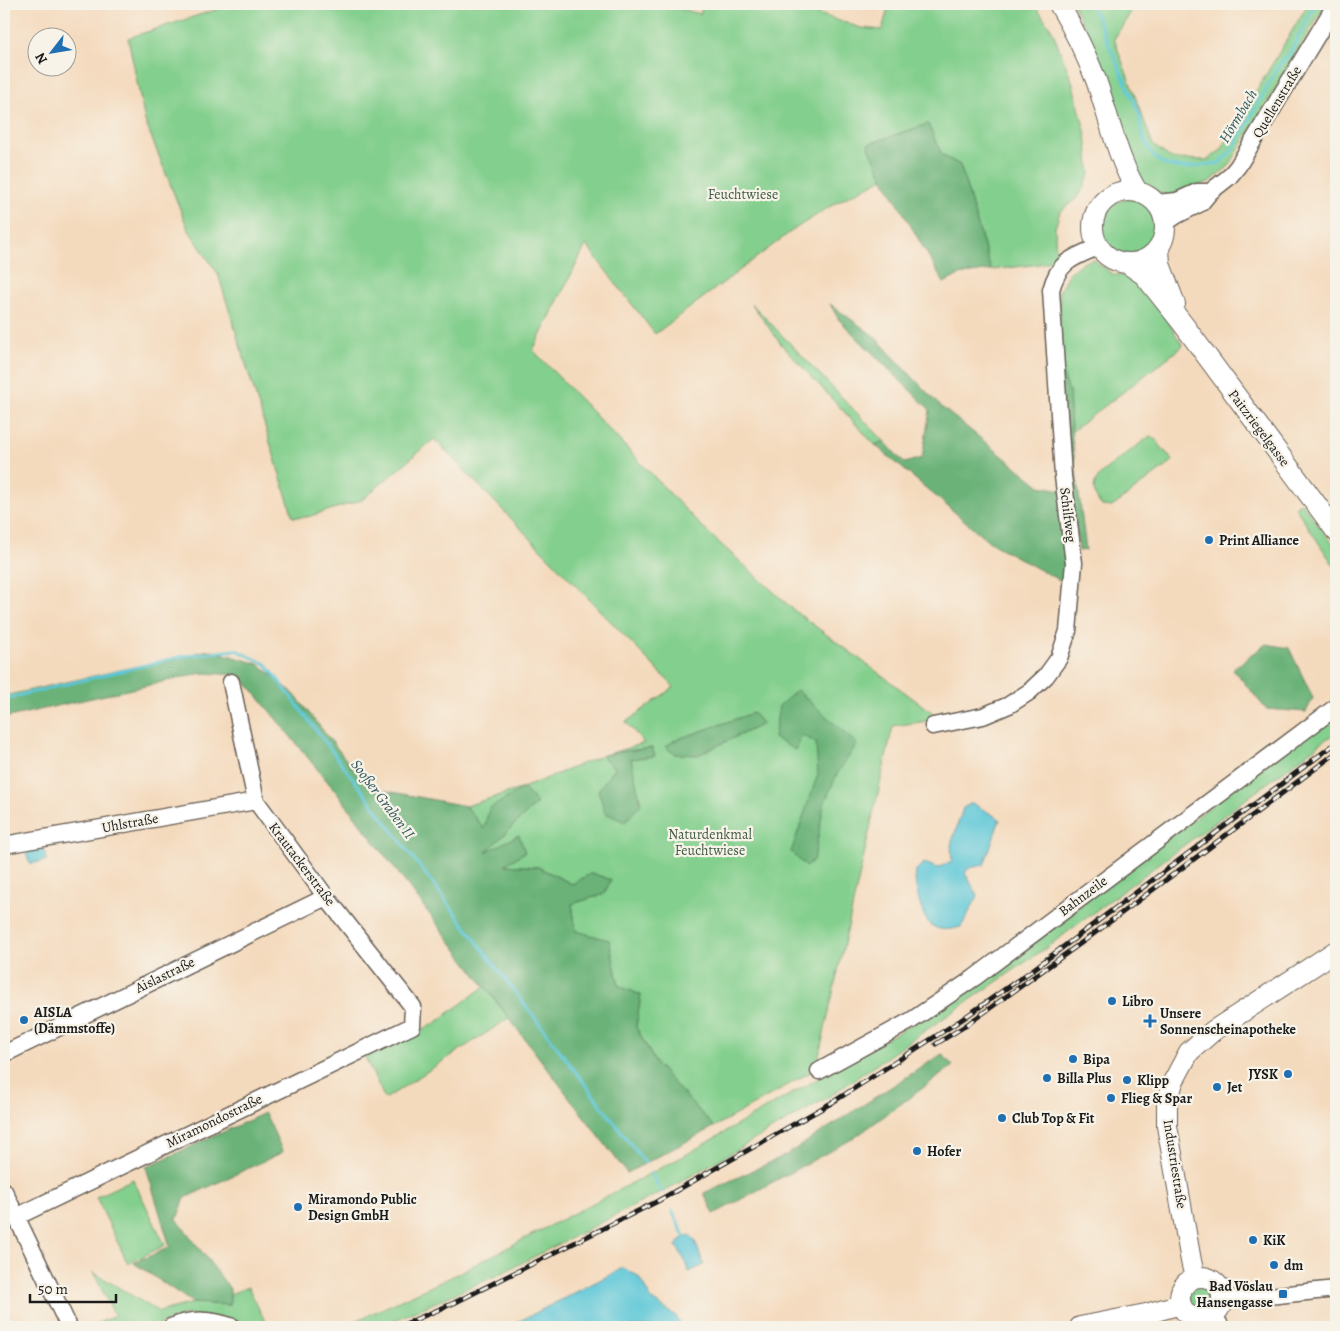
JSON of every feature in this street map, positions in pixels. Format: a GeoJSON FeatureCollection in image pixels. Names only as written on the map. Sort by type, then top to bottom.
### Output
{"type":"FeatureCollection","features":[{"type":"Feature","properties":{"kind":"main road"},"geometry":{"type":"LineString","coordinates":[[1059,4],[1076,34],[1096,80],[1109,122],[1137,192]]}},
{"type":"Feature","properties":{"kind":"main road"},"geometry":{"type":"LineString","coordinates":[[1109,122],[1113,194]]}},
{"type":"Feature","properties":{"kind":"main road"},"geometry":{"type":"LineString","coordinates":[[1125,191],[1137,192],[1148,196],[1156,203],[1162,212],[1165,232],[1159,248],[1146,260],[1128,264],[1111,259],[1098,247],[1093,236],[1092,223],[1103,201],[1113,194],[1125,191]]}},
{"type":"Feature","properties":{"kind":"main road","name":"Paitzriegelgasse"},"geometry":{"type":"LineString","coordinates":[[1159,248],[1160,264],[1184,324]]}},
{"type":"Feature","properties":{"kind":"main road","name":"Paitzriegelgasse"},"geometry":{"type":"LineString","coordinates":[[1128,264],[1144,275],[1184,324],[1200,349],[1336,531]]}},
{"type":"Feature","properties":{"kind":"main road","name":"Industriestraße"},"geometry":{"type":"LineString","coordinates":[[1195,1278],[1167,1126],[1167,1103],[1173,1082],[1189,1052],[1200,1042],[1236,1016],[1336,951]]}},
{"type":"Feature","properties":{"kind":"main road"},"geometry":{"type":"LineString","coordinates":[[1195,1278],[1209,1279],[1215,1282],[1221,1293],[1219,1314],[1208,1318],[1194,1318],[1184,1310],[1181,1304],[1181,1291],[1184,1285],[1195,1278]]}},
{"type":"Feature","properties":{"kind":"main road"},"geometry":{"type":"LineString","coordinates":[[1080,1327],[1148,1321],[1181,1304]]}},
{"type":"Feature","properties":{"kind":"street","name":"Quellenstraße"},"geometry":{"type":"LineString","coordinates":[[1165,223],[1201,203],[1210,192],[1229,178],[1336,4]]}},
{"type":"Feature","properties":{"kind":"street","name":"Quellenstraße"},"geometry":{"type":"LineString","coordinates":[[1156,203],[1177,201],[1197,192],[1210,192]]}},
{"type":"Feature","properties":{"kind":"street","name":"Schilfweg"},"geometry":{"type":"LineString","coordinates":[[933,726],[983,716],[1009,705],[1029,692],[1046,676],[1059,658],[1068,631],[1074,562],[1063,476],[1051,290],[1058,272],[1070,258],[1098,247]]}},
{"type":"Feature","properties":{"kind":"street","name":"Krautackerstraße"},"geometry":{"type":"LineString","coordinates":[[231,682],[256,801],[326,897],[413,1008],[412,1026]]}},
{"type":"Feature","properties":{"kind":"street","name":"Bahnzeile"},"geometry":{"type":"LineString","coordinates":[[819,1071],[912,1020],[974,978],[1336,706]]}},
{"type":"Feature","properties":{"kind":"street","name":"Uhlstraße"},"geometry":{"type":"LineString","coordinates":[[4,845],[256,801]]}},
{"type":"Feature","properties":{"kind":"street","name":"Aislastraße"},"geometry":{"type":"LineString","coordinates":[[4,1054],[326,897]]}},
{"type":"Feature","properties":{"kind":"street","name":"Miramondostraße"},"geometry":{"type":"LineString","coordinates":[[16,1217],[412,1026]]}},
{"type":"Feature","properties":{"kind":"street"},"geometry":{"type":"LineString","coordinates":[[4,1191],[69,1327]]}},
{"type":"Feature","properties":{"kind":"street"},"geometry":{"type":"LineString","coordinates":[[1219,1314],[1240,1299],[1336,1288]]}},
{"type":"Feature","properties":{"kind":"street"},"geometry":{"type":"LineString","coordinates":[[171,1327],[180,1323],[200,1320],[216,1321],[233,1327]]}},
{"type":"Feature","properties":{"kind":"green space"},"geometry":{"type":"Polygon","coordinates":[[[241,4],[662,4],[701,14],[701,4],[749,4],[771,10],[816,13],[861,28],[882,30],[889,4],[1034,4],[1052,30],[1072,81],[1086,134],[1090,174],[1079,196],[1060,212],[1055,228],[1056,259],[1040,264],[991,270],[960,165],[942,155],[927,124],[868,144],[883,178],[834,204],[793,230],[655,334],[586,245],[533,350],[703,528],[796,612],[941,719],[893,726],[816,1069],[714,1127],[656,1064],[636,1027],[641,995],[619,986],[609,941],[576,931],[572,904],[604,894],[592,873],[572,884],[538,867],[504,865],[484,853],[484,829],[466,806],[523,788],[601,756],[644,743],[626,722],[674,687],[434,439],[362,500],[307,517],[293,517],[218,274],[188,229],[145,121],[128,38],[221,8],[241,4]]]}},
{"type":"Feature","properties":{"kind":"green space"},"geometry":{"type":"Polygon","coordinates":[[[1073,4],[1136,4],[1114,39],[1153,145],[1172,159],[1207,160],[1221,150],[1308,4],[1326,4],[1229,166],[1211,181],[1175,195],[1162,194],[1142,182],[1131,166],[1111,89],[1103,66],[1073,4]]]}},
{"type":"Feature","properties":{"kind":"green space"},"geometry":{"type":"Polygon","coordinates":[[[928,124],[942,155],[960,165],[991,270],[959,275],[944,283],[883,178],[868,144],[928,124]]]}},
{"type":"Feature","properties":{"kind":"green space"},"geometry":{"type":"Polygon","coordinates":[[[1130,199],[1146,204],[1154,212],[1159,228],[1154,244],[1146,252],[1130,257],[1114,252],[1106,244],[1101,228],[1106,212],[1114,204],[1130,199]]]}},
{"type":"Feature","properties":{"kind":"green space"},"geometry":{"type":"Polygon","coordinates":[[[1093,259],[1112,274],[1133,277],[1145,285],[1183,346],[1071,432],[1069,391],[1061,370],[1059,292],[1068,274],[1080,264],[1093,259]]]}},
{"type":"Feature","properties":{"kind":"green space"},"geometry":{"type":"Polygon","coordinates":[[[751,303],[884,441],[875,445],[781,344],[751,303]]]}},
{"type":"Feature","properties":{"kind":"green space"},"geometry":{"type":"Polygon","coordinates":[[[830,304],[874,336],[939,405],[1040,486],[1061,490],[1067,526],[1066,584],[991,543],[875,445],[884,441],[904,463],[922,458],[930,410],[839,320],[830,304]]]}},
{"type":"Feature","properties":{"kind":"green space"},"geometry":{"type":"Polygon","coordinates":[[[1061,370],[1069,391],[1071,432],[1086,550],[1079,551],[1060,398],[1061,370]]]}},
{"type":"Feature","properties":{"kind":"green space"},"geometry":{"type":"Polygon","coordinates":[[[1150,436],[1153,437],[1173,461],[1112,507],[1102,506],[1096,498],[1094,490],[1098,478],[1109,467],[1150,436]]]}},
{"type":"Feature","properties":{"kind":"green space"},"geometry":{"type":"Polygon","coordinates":[[[1301,502],[1336,548],[1336,569],[1295,507],[1301,502]]]}},
{"type":"Feature","properties":{"kind":"green space"},"geometry":{"type":"Polygon","coordinates":[[[1266,644],[1289,648],[1313,698],[1306,712],[1266,709],[1233,669],[1266,644]]]}},
{"type":"Feature","properties":{"kind":"green space"},"geometry":{"type":"Polygon","coordinates":[[[210,650],[4,699],[4,696],[210,650]]]}},
{"type":"Feature","properties":{"kind":"green space"},"geometry":{"type":"Polygon","coordinates":[[[210,650],[259,664],[294,694],[355,771],[371,788],[466,806],[484,829],[489,809],[523,788],[537,803],[486,852],[519,835],[525,852],[505,865],[538,867],[572,884],[592,873],[611,880],[604,894],[572,904],[576,931],[609,940],[619,986],[641,995],[636,1027],[656,1064],[714,1127],[627,1173],[341,798],[240,675],[202,673],[4,718],[4,699],[210,650]]]}},
{"type":"Feature","properties":{"kind":"green space"},"geometry":{"type":"Polygon","coordinates":[[[797,690],[857,744],[837,774],[824,804],[814,859],[806,867],[791,852],[818,774],[816,743],[802,735],[795,750],[774,738],[779,706],[797,690]]]}},
{"type":"Feature","properties":{"kind":"green space"},"geometry":{"type":"Polygon","coordinates":[[[1336,711],[1336,732],[1046,948],[827,1098],[677,1184],[500,1274],[379,1327],[342,1327],[447,1279],[680,1158],[961,996],[1336,711]]]}},
{"type":"Feature","properties":{"kind":"green space"},"geometry":{"type":"Polygon","coordinates":[[[753,713],[763,724],[698,755],[675,754],[665,747],[675,740],[753,713]]]}},
{"type":"Feature","properties":{"kind":"green space"},"geometry":{"type":"Polygon","coordinates":[[[652,748],[655,756],[631,759],[641,804],[625,822],[605,813],[598,790],[615,768],[601,756],[616,752],[652,748]]]}},
{"type":"Feature","properties":{"kind":"green space"},"geometry":{"type":"Polygon","coordinates":[[[485,986],[509,1018],[385,1099],[364,1055],[434,1024],[485,986]]]}},
{"type":"Feature","properties":{"kind":"green space"},"geometry":{"type":"Polygon","coordinates":[[[942,1054],[953,1066],[854,1138],[714,1214],[704,1193],[786,1155],[942,1054]]]}},
{"type":"Feature","properties":{"kind":"green space"},"geometry":{"type":"Polygon","coordinates":[[[265,1113],[283,1152],[185,1198],[177,1219],[230,1289],[230,1305],[193,1303],[134,1263],[170,1247],[146,1167],[265,1113]]]}},
{"type":"Feature","properties":{"kind":"green space"},"geometry":{"type":"Polygon","coordinates":[[[133,1179],[165,1245],[128,1264],[96,1197],[133,1179]]]}},
{"type":"Feature","properties":{"kind":"green space"},"geometry":{"type":"Polygon","coordinates":[[[93,1272],[159,1312],[193,1303],[229,1305],[230,1294],[248,1287],[268,1327],[247,1327],[231,1319],[185,1315],[162,1323],[157,1327],[88,1327],[115,1316],[93,1272]]]}},
{"type":"Feature","properties":{"kind":"green space"},"geometry":{"type":"Polygon","coordinates":[[[1200,1285],[1209,1289],[1213,1298],[1209,1307],[1200,1311],[1191,1307],[1187,1298],[1191,1289],[1200,1285]]]}},
{"type":"Feature","properties":{"kind":"water"},"geometry":{"type":"Polygon","coordinates":[[[972,803],[1000,819],[984,865],[969,868],[965,873],[978,896],[961,927],[952,929],[938,928],[928,922],[922,910],[916,885],[916,870],[924,863],[938,868],[952,861],[951,845],[963,808],[972,803]]]}},
{"type":"Feature","properties":{"kind":"water"},"geometry":{"type":"Polygon","coordinates":[[[43,848],[47,860],[30,864],[26,852],[43,848]]]}},
{"type":"Feature","properties":{"kind":"water"},"geometry":{"type":"Polygon","coordinates":[[[690,1236],[694,1239],[704,1265],[689,1272],[676,1246],[681,1239],[690,1236]]]}},
{"type":"Feature","properties":{"kind":"water"},"geometry":{"type":"Polygon","coordinates":[[[623,1268],[638,1276],[652,1300],[676,1316],[682,1327],[508,1327],[623,1268]]]}},
{"type":"Feature","properties":{"kind":"waterway","name":"Hörmbach"},"geometry":{"type":"LineString","coordinates":[[1091,4],[1139,113],[1142,135],[1153,156],[1165,165],[1183,168],[1220,163],[1233,149],[1280,63],[1289,55],[1315,4]]}},
{"type":"Feature","properties":{"kind":"waterway","name":"Sooßer Graben II"},"geometry":{"type":"LineString","coordinates":[[4,699],[184,656],[236,650],[266,664],[645,1163]]}},
{"type":"Feature","properties":{"kind":"waterway"},"geometry":{"type":"LineString","coordinates":[[651,1173],[662,1192]]}},
{"type":"Feature","properties":{"kind":"waterway"},"geometry":{"type":"LineString","coordinates":[[672,1211],[685,1238]]}},
{"type":"Feature","properties":{"kind":"railway"},"geometry":{"type":"LineString","coordinates":[[398,1327],[454,1303],[656,1202],[833,1102],[961,1020],[1031,971],[1336,743]]}},
{"type":"Feature","properties":{"kind":"railway"},"geometry":{"type":"LineString","coordinates":[[936,1044],[965,1026],[1088,938],[1336,753]]}},
{"type":"Feature","properties":{"kind":"place","name":"Print Alliance"},"geometry":{"type":"Point","coordinates":[1209,540]}},
{"type":"Feature","properties":{"kind":"place","name":"Libro"},"geometry":{"type":"Point","coordinates":[1112,1001]}},
{"type":"Feature","properties":{"kind":"place","name":"AISLA (Dämmstoffe)"},"geometry":{"type":"Point","coordinates":[24,1020]}},
{"type":"Feature","properties":{"kind":"place","name":"Unsere Sonnenscheinapotheke"},"geometry":{"type":"Point","coordinates":[1150,1021]}},
{"type":"Feature","properties":{"kind":"place","name":"Bipa"},"geometry":{"type":"Point","coordinates":[1073,1059]}},
{"type":"Feature","properties":{"kind":"place","name":"JYSK"},"geometry":{"type":"Point","coordinates":[1288,1074]}},
{"type":"Feature","properties":{"kind":"place","name":"Billa Plus"},"geometry":{"type":"Point","coordinates":[1047,1078]}},
{"type":"Feature","properties":{"kind":"place","name":"Klipp"},"geometry":{"type":"Point","coordinates":[1127,1080]}},
{"type":"Feature","properties":{"kind":"place","name":"Jet"},"geometry":{"type":"Point","coordinates":[1217,1087]}},
{"type":"Feature","properties":{"kind":"place","name":"Flieg & Spar"},"geometry":{"type":"Point","coordinates":[1111,1098]}},
{"type":"Feature","properties":{"kind":"place","name":"Club Top & Fit"},"geometry":{"type":"Point","coordinates":[1002,1118]}},
{"type":"Feature","properties":{"kind":"place","name":"Hofer"},"geometry":{"type":"Point","coordinates":[917,1151]}},
{"type":"Feature","properties":{"kind":"place","name":"Miramondo Public Design GmbH"},"geometry":{"type":"Point","coordinates":[298,1207]}},
{"type":"Feature","properties":{"kind":"place","name":"KiK"},"geometry":{"type":"Point","coordinates":[1253,1240]}},
{"type":"Feature","properties":{"kind":"place","name":"dm"},"geometry":{"type":"Point","coordinates":[1274,1265]}},
{"type":"Feature","properties":{"kind":"place","name":"Bad Vöslau Hansengasse"},"geometry":{"type":"Point","coordinates":[1283,1294]}},
{"type":"Feature","properties":{"kind":"park label","name":"Feuchtwiese"},"geometry":{"type":"Point","coordinates":[743,194]}},
{"type":"Feature","properties":{"kind":"park label","name":"Naturdenkmal Feuchtwiese"},"geometry":{"type":"Point","coordinates":[710,842]}}]}
